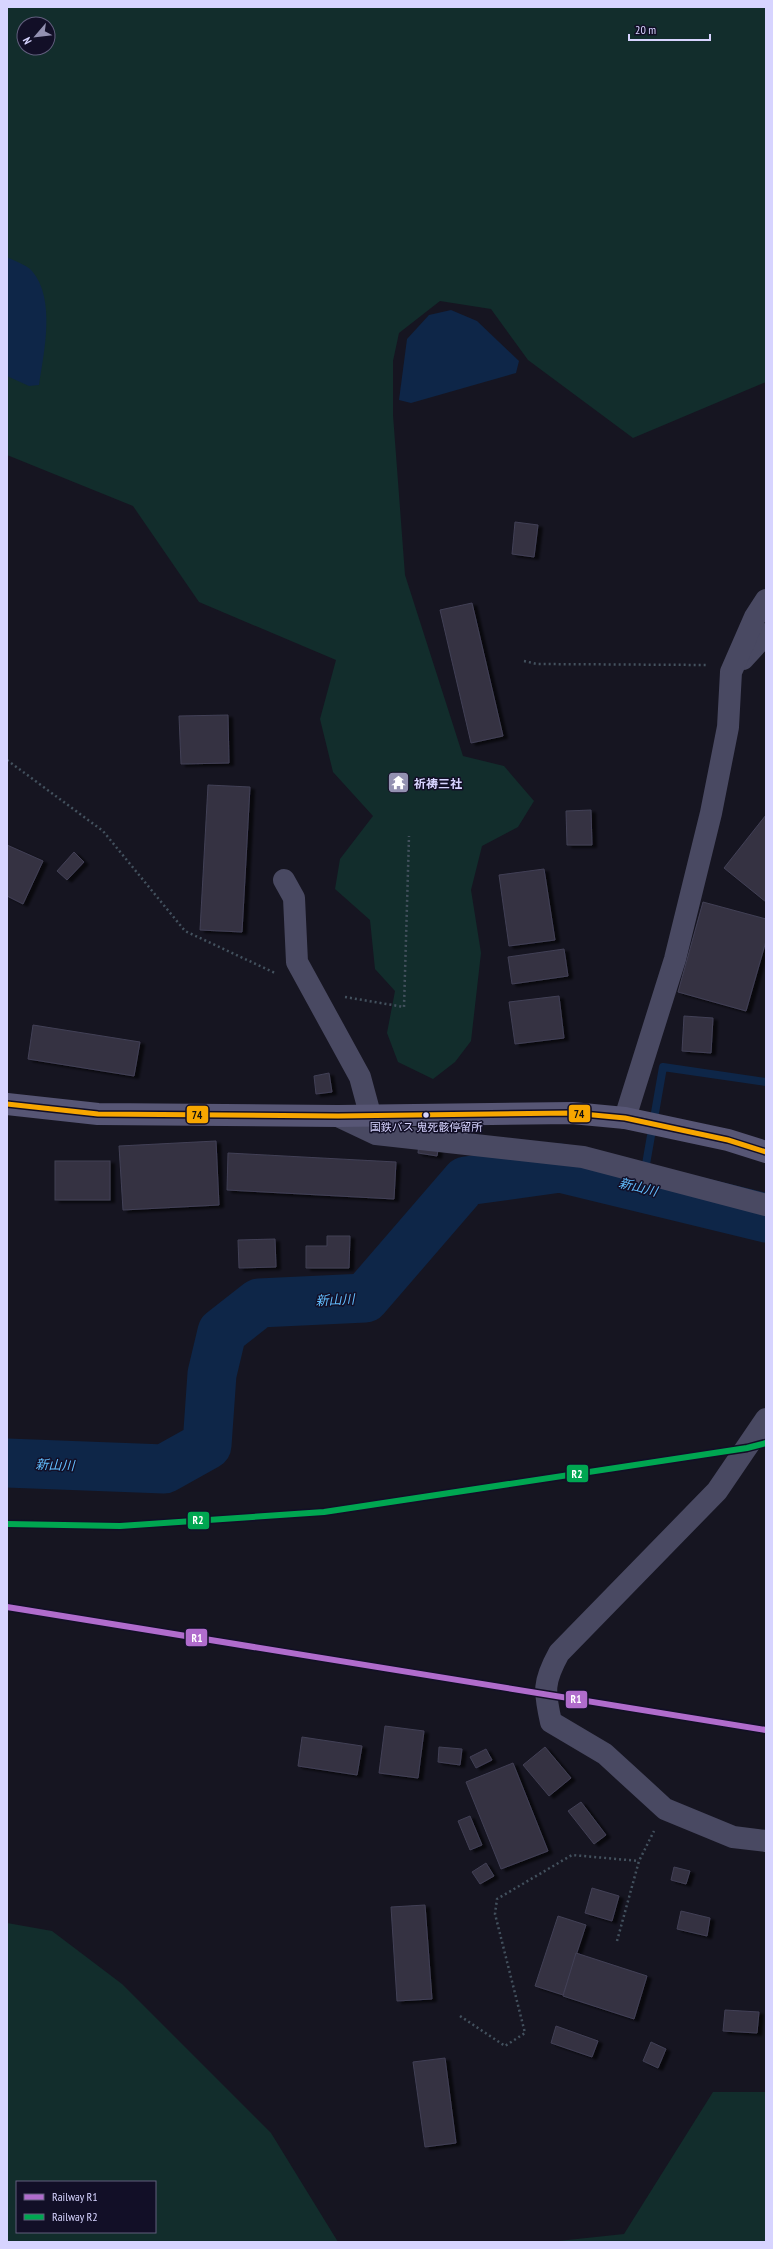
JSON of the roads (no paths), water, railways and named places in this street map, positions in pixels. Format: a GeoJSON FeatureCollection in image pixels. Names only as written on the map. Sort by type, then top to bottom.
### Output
{"type":"FeatureCollection","features":[{"type":"Feature","properties":{"kind":"main road"},"geometry":{"type":"LineString","coordinates":[[7,1104],[98,1114],[338,1116],[370,1114],[572,1113],[626,1118],[728,1140],[766,1152]]}},
{"type":"Feature","properties":{"kind":"street"},"geometry":{"type":"LineString","coordinates":[[626,1118],[675,959],[711,813],[728,727],[731,672],[755,617],[766,600]]}},
{"type":"Feature","properties":{"kind":"street"},"geometry":{"type":"LineString","coordinates":[[731,672],[766,634]]}},
{"type":"Feature","properties":{"kind":"street"},"geometry":{"type":"LineString","coordinates":[[284,880],[294,898],[297,962],[360,1077],[370,1114]]}},
{"type":"Feature","properties":{"kind":"street"},"geometry":{"type":"LineString","coordinates":[[338,1116],[376,1134],[583,1157],[766,1205]]}},
{"type":"Feature","properties":{"kind":"street"},"geometry":{"type":"LineString","coordinates":[[766,1419],[717,1491],[559,1653],[548,1672],[544,1693],[551,1722],[605,1754],[665,1809],[732,1837],[766,1841]]}},
{"type":"Feature","properties":{"kind":"water"},"geometry":{"type":"Polygon","coordinates":[[[7,257],[24,265],[32,271],[44,296],[46,326],[39,385],[29,386],[7,376],[7,257]]]}},
{"type":"Feature","properties":{"kind":"water"},"geometry":{"type":"Polygon","coordinates":[[[451,310],[477,321],[519,361],[516,373],[411,403],[399,400],[407,339],[429,315],[451,310]]]}},
{"type":"Feature","properties":{"kind":"waterway"},"geometry":{"type":"LineString","coordinates":[[642,1187],[663,1067],[766,1082]]}},
{"type":"Feature","properties":{"kind":"waterway","name":"新山川"},"geometry":{"type":"LineString","coordinates":[[7,1463],[164,1469],[207,1445],[212,1374],[222,1332],[259,1303],[365,1298],[466,1181],[560,1168],[766,1218]]}},
{"type":"Feature","properties":{"kind":"rail line","name":"R2"},"geometry":{"type":"LineString","coordinates":[[7,1524],[120,1526],[324,1512],[747,1448],[766,1443]]}},
{"type":"Feature","properties":{"kind":"rail line","name":"R1"},"geometry":{"type":"LineString","coordinates":[[7,1607],[766,1730]]}},
{"type":"Feature","properties":{"kind":"place","name":"祈祷三社"},"geometry":{"type":"Point","coordinates":[399,783]}},
{"type":"Feature","properties":{"kind":"place","name":"国鉄バス 鬼死骸停留所"},"geometry":{"type":"Point","coordinates":[426,1115]}}]}
